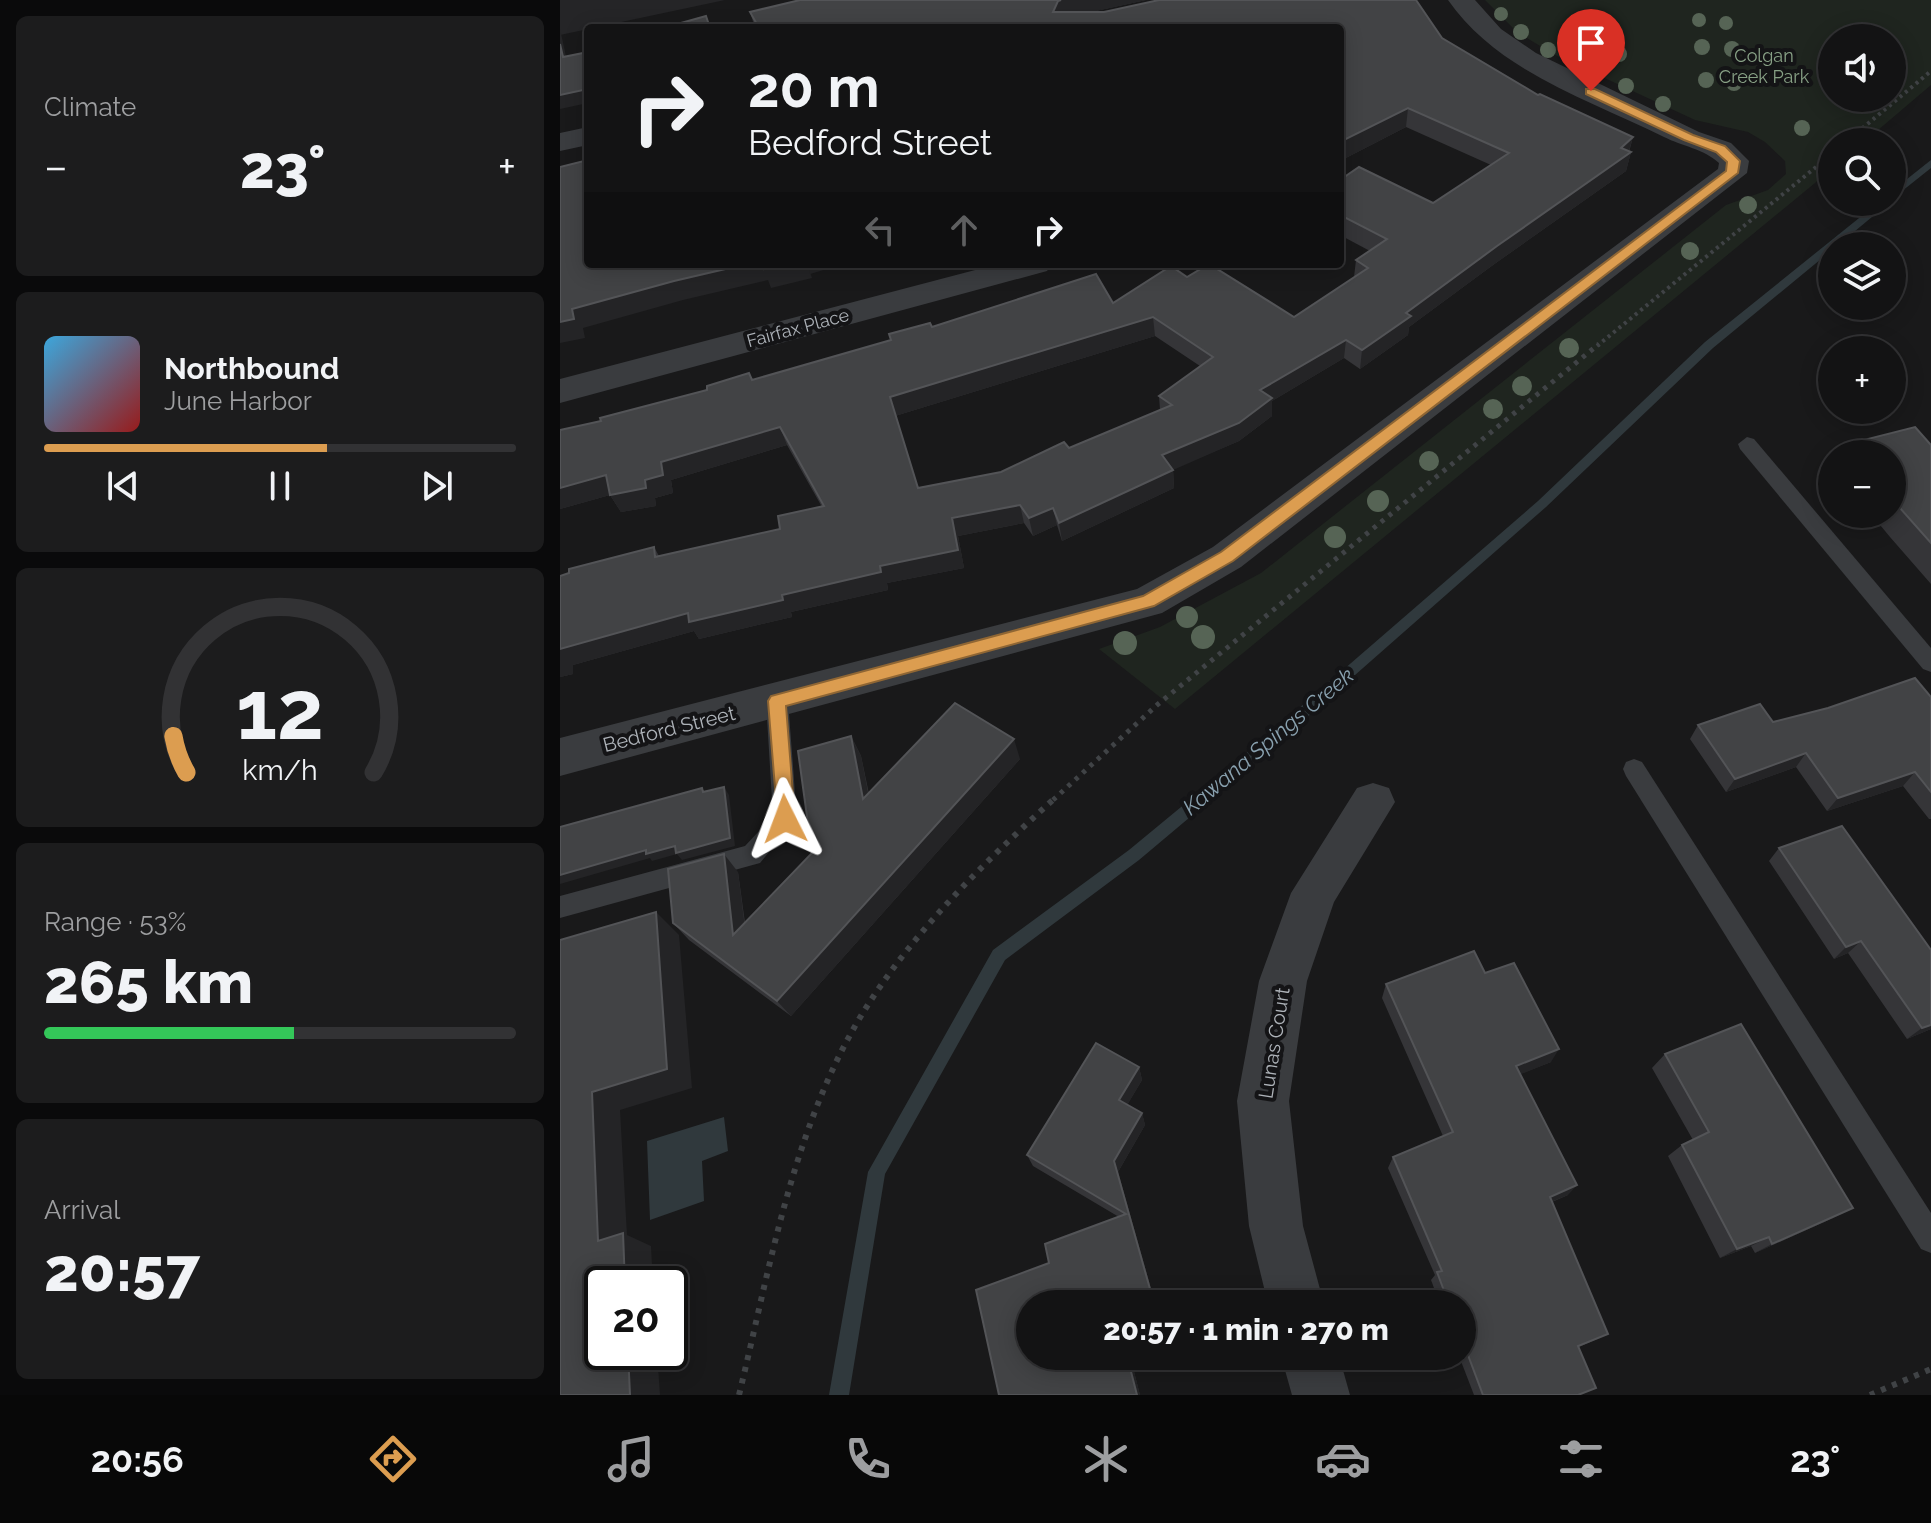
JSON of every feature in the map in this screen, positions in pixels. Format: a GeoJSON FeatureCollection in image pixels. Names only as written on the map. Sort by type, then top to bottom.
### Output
{"type":"FeatureCollection","features":[{"type":"Feature","properties":{"kind":"street","name":"Bedford Street"},"geometry":{"type":"LineString","coordinates":[[560,757],[1148,602],[1227,557],[1732,173],[1734,161],[1721,149],[1689,138],[1526,59],[1492,35],[1461,0]]}},
{"type":"Feature","properties":{"kind":"street"},"geometry":{"type":"LineString","coordinates":[[560,142],[584,137]]}},
{"type":"Feature","properties":{"kind":"street","name":"Fairfax Place"},"geometry":{"type":"LineString","coordinates":[[560,391],[1021,268]]}},
{"type":"Feature","properties":{"kind":"street","name":"Lunas Court"},"geometry":{"type":"LineString","coordinates":[[1292,1290],[1276,1226],[1263,1101],[1283,981],[1314,893],[1373,802]]}},
{"type":"Feature","properties":{"kind":"street"},"geometry":{"type":"LineString","coordinates":[[1314,1370],[1321,1395]]}},
{"type":"Feature","properties":{"kind":"lane"},"geometry":{"type":"LineString","coordinates":[[1747,444],[1931,663]]}},
{"type":"Feature","properties":{"kind":"lane"},"geometry":{"type":"LineString","coordinates":[[560,907],[752,855],[785,819],[777,701]]}},
{"type":"Feature","properties":{"kind":"lane"},"geometry":{"type":"LineString","coordinates":[[1634,769],[1931,1239]]}},
{"type":"Feature","properties":{"kind":"path"},"geometry":{"type":"LineString","coordinates":[[1863,128],[1931,71]]}},
{"type":"Feature","properties":{"kind":"path"},"geometry":{"type":"LineString","coordinates":[[739,1395],[794,1171],[832,1073],[874,995],[938,913],[1025,825],[1157,705],[1818,163]]}},
{"type":"Feature","properties":{"kind":"path"},"geometry":{"type":"LineString","coordinates":[[1870,1395],[1931,1369]]}},
{"type":"Feature","properties":{"kind":"shaded area"},"geometry":{"type":"Polygon","coordinates":[[[560,0],[725,0],[612,24],[584,24],[584,30],[560,35],[560,0]]]}},
{"type":"Feature","properties":{"kind":"shaded area"},"geometry":{"type":"Polygon","coordinates":[[[724,1117],[728,1151],[702,1161],[704,1201],[650,1220],[647,1141],[724,1117]]]}},
{"type":"Feature","properties":{"kind":"green space","name":"Colgan Creek Park"},"geometry":{"type":"Polygon","coordinates":[[[1485,0],[1931,0],[1931,85],[1906,106],[1906,24],[1818,24],[1818,112],[1899,112],[1880,128],[1818,128],[1818,181],[1175,709],[1099,649],[1160,627],[1261,573],[1726,205],[1768,190],[1786,174],[1785,161],[1765,142],[1748,132],[1695,120],[1555,55],[1517,32],[1485,0]]]}},
{"type":"Feature","properties":{"kind":"building"},"geometry":{"type":"Polygon","coordinates":[[[800,0],[1061,0],[1053,12],[1104,12],[1159,0],[1416,0],[1442,38],[1538,95],[1633,137],[1621,148],[1631,152],[1497,246],[1406,313],[1411,316],[1362,350],[1346,340],[1260,390],[1272,398],[1239,423],[1162,455],[1173,470],[1059,523],[1053,508],[1029,518],[1020,505],[952,518],[958,550],[880,566],[881,572],[782,595],[783,600],[689,622],[688,613],[560,649],[560,576],[569,573],[569,569],[654,547],[655,557],[780,529],[778,516],[824,506],[780,427],[661,462],[663,475],[645,480],[646,488],[610,495],[606,475],[560,488],[560,430],[707,390],[707,386],[749,373],[752,380],[891,340],[889,334],[930,323],[932,327],[1096,274],[1113,303],[1168,268],[1174,268],[1187,277],[1202,268],[1215,268],[1294,317],[1368,268],[1356,260],[1387,239],[1344,217],[1344,177],[1359,167],[1433,203],[1509,153],[1408,108],[1344,140],[1344,24],[757,24],[750,12],[800,0]],[[1153,317],[890,397],[918,488],[1001,472],[1064,442],[1069,448],[1172,405],[1159,396],[1213,357],[1153,317]]]}},
{"type":"Feature","properties":{"kind":"building"},"geometry":{"type":"Polygon","coordinates":[[[706,16],[709,24],[677,24],[706,16]]]}},
{"type":"Feature","properties":{"kind":"building"},"geometry":{"type":"Polygon","coordinates":[[[560,44],[563,57],[584,53],[584,90],[560,95],[560,44]]]}},
{"type":"Feature","properties":{"kind":"building"},"geometry":{"type":"Polygon","coordinates":[[[584,161],[584,268],[730,268],[572,309],[574,319],[560,322],[560,167],[584,161]]]}},
{"type":"Feature","properties":{"kind":"building"},"geometry":{"type":"Polygon","coordinates":[[[1915,427],[1931,445],[1931,543],[1906,515],[1906,440],[1864,440],[1915,427]]]}},
{"type":"Feature","properties":{"kind":"building"},"geometry":{"type":"Polygon","coordinates":[[[1915,678],[1931,697],[1931,792],[1915,772],[1838,798],[1806,753],[1735,779],[1698,725],[1760,704],[1773,722],[1828,708],[1915,678]]]}},
{"type":"Feature","properties":{"kind":"building"},"geometry":{"type":"Polygon","coordinates":[[[955,703],[1014,739],[777,1001],[673,923],[668,869],[724,854],[733,935],[812,853],[798,751],[851,736],[863,799],[955,703]]]}},
{"type":"Feature","properties":{"kind":"building"},"geometry":{"type":"Polygon","coordinates":[[[724,787],[730,838],[676,853],[675,846],[646,854],[646,850],[560,875],[560,827],[702,788],[703,792],[724,787]]]}},
{"type":"Feature","properties":{"kind":"building"},"geometry":{"type":"Polygon","coordinates":[[[1842,826],[1931,950],[1931,1025],[1922,1028],[1861,941],[1846,947],[1779,848],[1842,826]]]}},
{"type":"Feature","properties":{"kind":"building"},"geometry":{"type":"Polygon","coordinates":[[[656,912],[667,1069],[592,1092],[598,1241],[623,1233],[624,1266],[584,1266],[584,1370],[629,1370],[630,1395],[560,1395],[560,940],[656,912]]]}},
{"type":"Feature","properties":{"kind":"building"},"geometry":{"type":"Polygon","coordinates":[[[1474,951],[1485,973],[1514,963],[1559,1049],[1516,1066],[1577,1185],[1550,1197],[1608,1334],[1578,1346],[1596,1388],[1578,1395],[1483,1395],[1474,1370],[1476,1290],[1444,1290],[1437,1272],[1442,1271],[1393,1157],[1453,1132],[1386,984],[1474,951]]]}},
{"type":"Feature","properties":{"kind":"building"},"geometry":{"type":"Polygon","coordinates":[[[1741,1024],[1853,1208],[1772,1244],[1769,1237],[1737,1249],[1682,1145],[1709,1132],[1665,1054],[1741,1024]]]}},
{"type":"Feature","properties":{"kind":"building"},"geometry":{"type":"Polygon","coordinates":[[[1096,1043],[1139,1067],[1119,1100],[1142,1113],[1114,1161],[1150,1290],[1016,1290],[1016,1370],[1131,1370],[1137,1395],[999,1395],[976,1290],[1049,1263],[1045,1244],[1126,1214],[1027,1155],[1096,1043]]]}},
{"type":"Feature","properties":{"kind":"waterway","name":"Kawana Spings Creek"},"geometry":{"type":"LineString","coordinates":[[1906,184],[1931,163]]}},
{"type":"Feature","properties":{"kind":"waterway","name":"Kawana Spings Creek"},"geometry":{"type":"LineString","coordinates":[[839,1395],[877,1172],[999,955],[1134,855],[1266,745],[1542,504],[1709,345],[1868,216]]}},
{"type":"Feature","properties":{"kind":"route"},"geometry":{"type":"LineString","coordinates":[[785,819],[777,701],[1148,602],[1227,557],[1732,173],[1734,161],[1721,149],[1689,138],[1591,91]]}}]}
